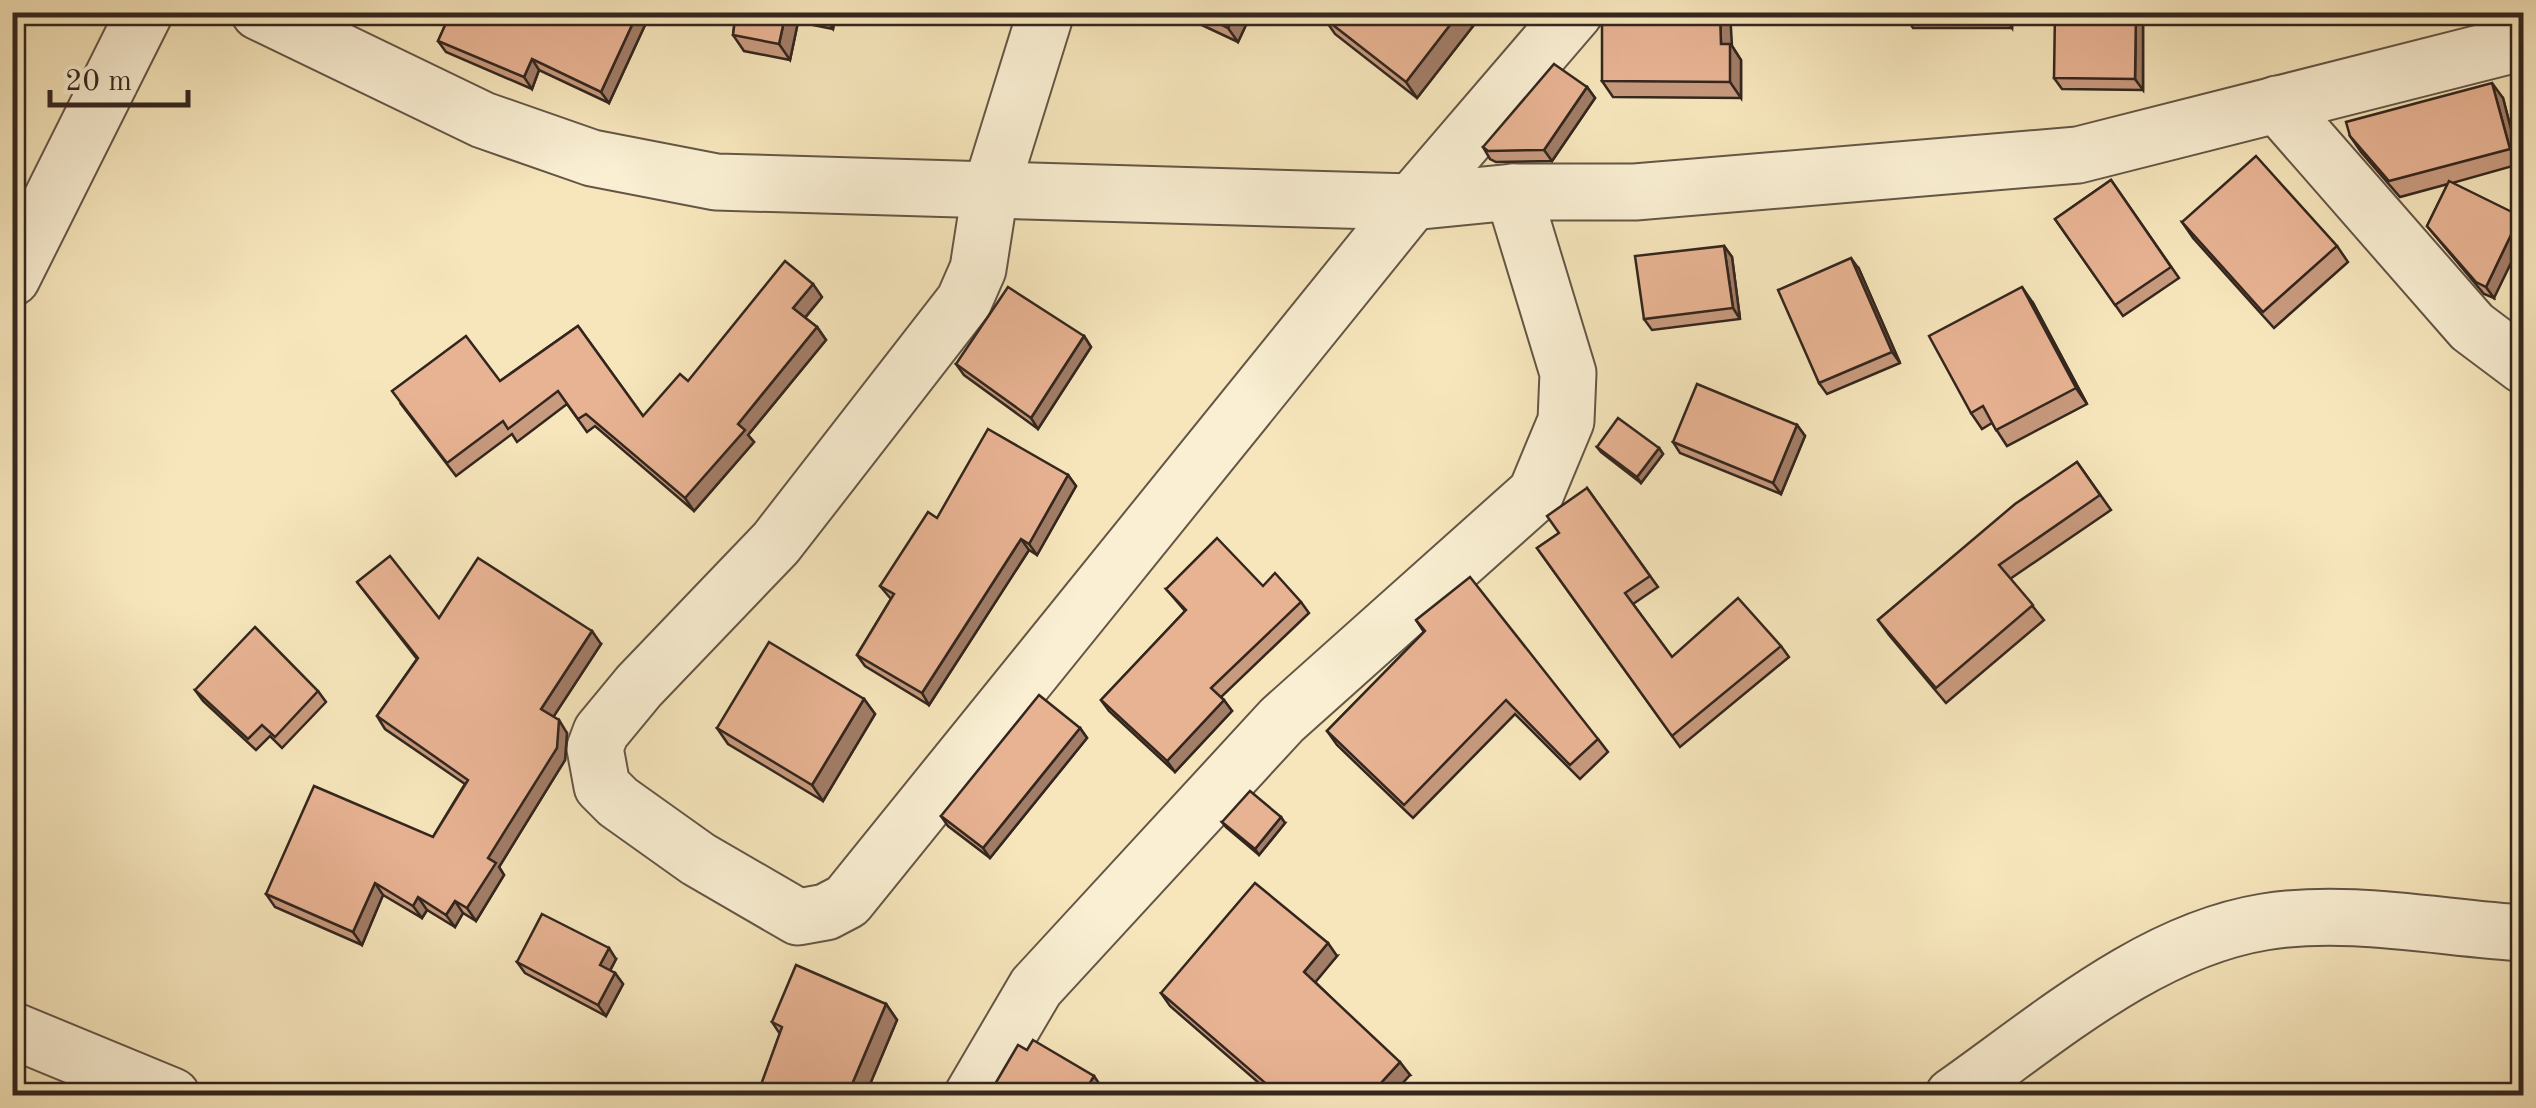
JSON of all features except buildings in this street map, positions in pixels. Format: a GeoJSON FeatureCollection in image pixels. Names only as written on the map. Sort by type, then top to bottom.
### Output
{"type":"FeatureCollection","features":[{"type":"Feature","properties":{"kind":"street"},"geometry":{"type":"LineString","coordinates":[[12,278],[145,12]]}},
{"type":"Feature","properties":{"kind":"street"},"geometry":{"type":"LineString","coordinates":[[259,12],[483,120],[592,158],[716,182],[1412,202],[1513,192],[1636,192],[2078,154],[2277,104],[2496,36]]}},
{"type":"Feature","properties":{"kind":"street"},"geometry":{"type":"LineString","coordinates":[[1046,12],[990,192],[978,268],[964,301],[776,543],[600,732],[596,748],[602,786],[618,802],[698,859],[798,917],[826,912],[846,900],[1412,202],[1575,12]]}},
{"type":"Feature","properties":{"kind":"street"},"geometry":{"type":"LineString","coordinates":[[2277,104],[2472,327],[2524,366]]}},
{"type":"Feature","properties":{"kind":"street"},"geometry":{"type":"LineString","coordinates":[[972,1096],[1036,987],[1282,720],[1536,492],[1566,421],[1568,372],[1513,192]]}},
{"type":"Feature","properties":{"kind":"street"},"geometry":{"type":"LineString","coordinates":[[1954,1096],[2147,965],[2205,938],[2265,922],[2334,919],[2524,933]]}},
{"type":"Feature","properties":{"kind":"street"},"geometry":{"type":"LineString","coordinates":[[12,1030],[172,1096]]}}]}
